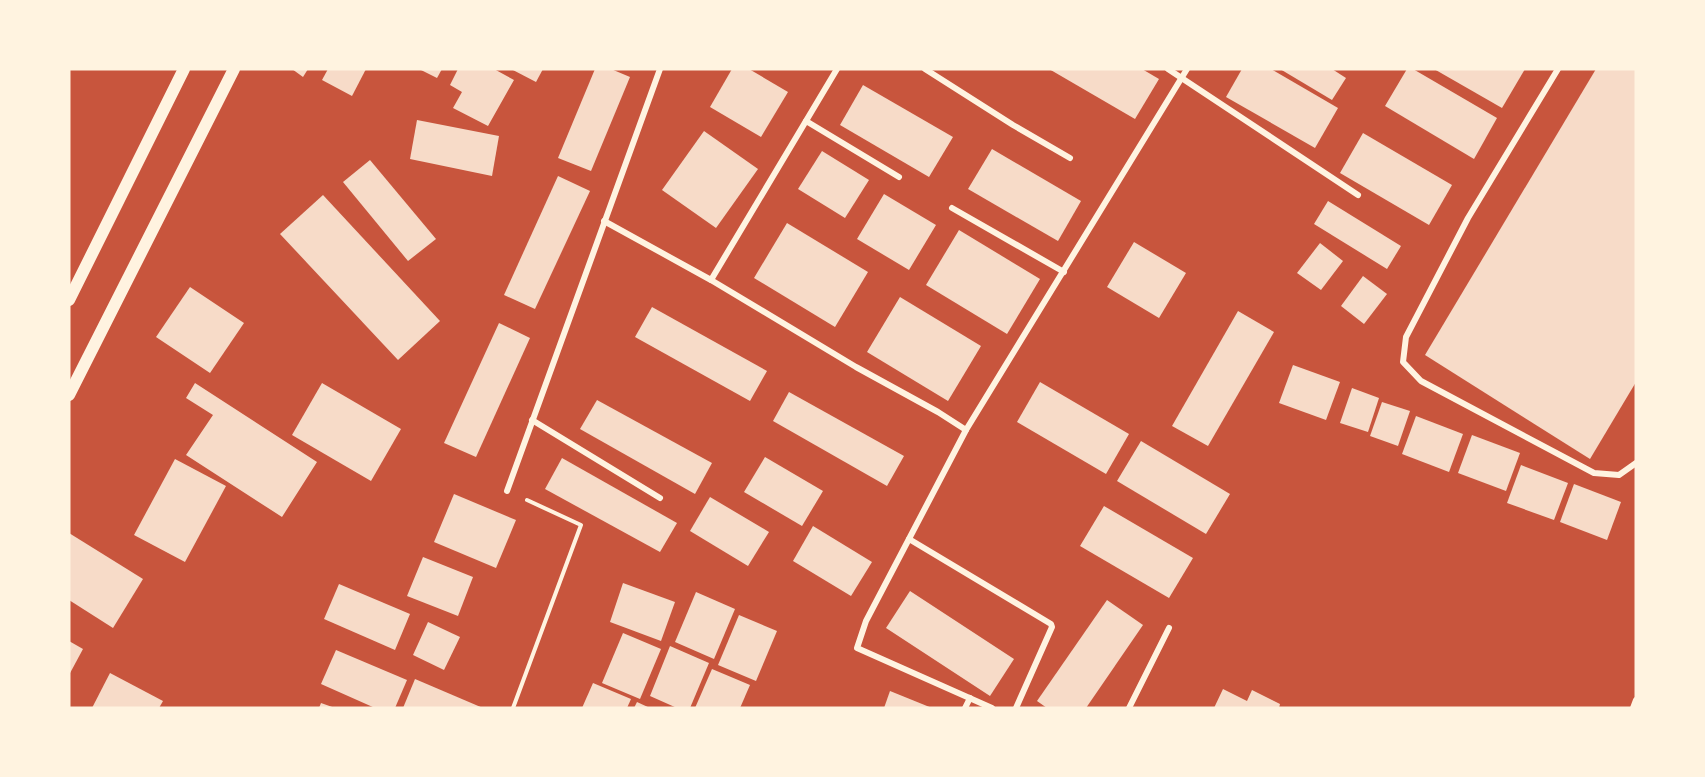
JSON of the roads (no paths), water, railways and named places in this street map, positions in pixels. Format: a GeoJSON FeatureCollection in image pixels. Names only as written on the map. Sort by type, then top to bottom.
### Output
{"type":"FeatureCollection","features":[{"type":"Feature","properties":{"kind":"main road"},"geometry":{"type":"LineString","coordinates":[[69,300],[184,69]]}},
{"type":"Feature","properties":{"kind":"main road"},"geometry":{"type":"LineString","coordinates":[[69,395],[234,69]]}},
{"type":"Feature","properties":{"kind":"street"},"geometry":{"type":"LineString","coordinates":[[507,491],[660,69]]}},
{"type":"Feature","properties":{"kind":"street"},"geometry":{"type":"LineString","coordinates":[[711,280],[837,69]]}},
{"type":"Feature","properties":{"kind":"street"},"geometry":{"type":"LineString","coordinates":[[925,69],[1070,158]]}},
{"type":"Feature","properties":{"kind":"street"},"geometry":{"type":"LineString","coordinates":[[1168,69],[1358,195]]}},
{"type":"Feature","properties":{"kind":"street"},"geometry":{"type":"LineString","coordinates":[[993,708],[857,648],[866,621],[966,430],[1187,69]]}},
{"type":"Feature","properties":{"kind":"street"},"geometry":{"type":"LineString","coordinates":[[1558,69],[1468,218],[1406,337],[1403,362],[1421,381],[1594,473],[1619,475],[1636,463]]}},
{"type":"Feature","properties":{"kind":"street"},"geometry":{"type":"LineString","coordinates":[[806,121],[899,177]]}},
{"type":"Feature","properties":{"kind":"street"},"geometry":{"type":"LineString","coordinates":[[952,208],[1064,272]]}},
{"type":"Feature","properties":{"kind":"street"},"geometry":{"type":"LineString","coordinates":[[604,221],[711,280],[966,430]]}},
{"type":"Feature","properties":{"kind":"street"},"geometry":{"type":"LineString","coordinates":[[532,420],[660,498]]}},
{"type":"Feature","properties":{"kind":"street"},"geometry":{"type":"LineString","coordinates":[[909,539],[1051,624],[1052,627],[1043,650],[1016,708]]}},
{"type":"Feature","properties":{"kind":"street"},"geometry":{"type":"LineString","coordinates":[[1129,708],[1168,628]]}},
{"type":"Feature","properties":{"kind":"street"},"geometry":{"type":"LineString","coordinates":[[964,708],[970,698]]}},
{"type":"Feature","properties":{"kind":"street"},"geometry":{"type":"LineString","coordinates":[[1633,708],[1636,700]]}}]}
